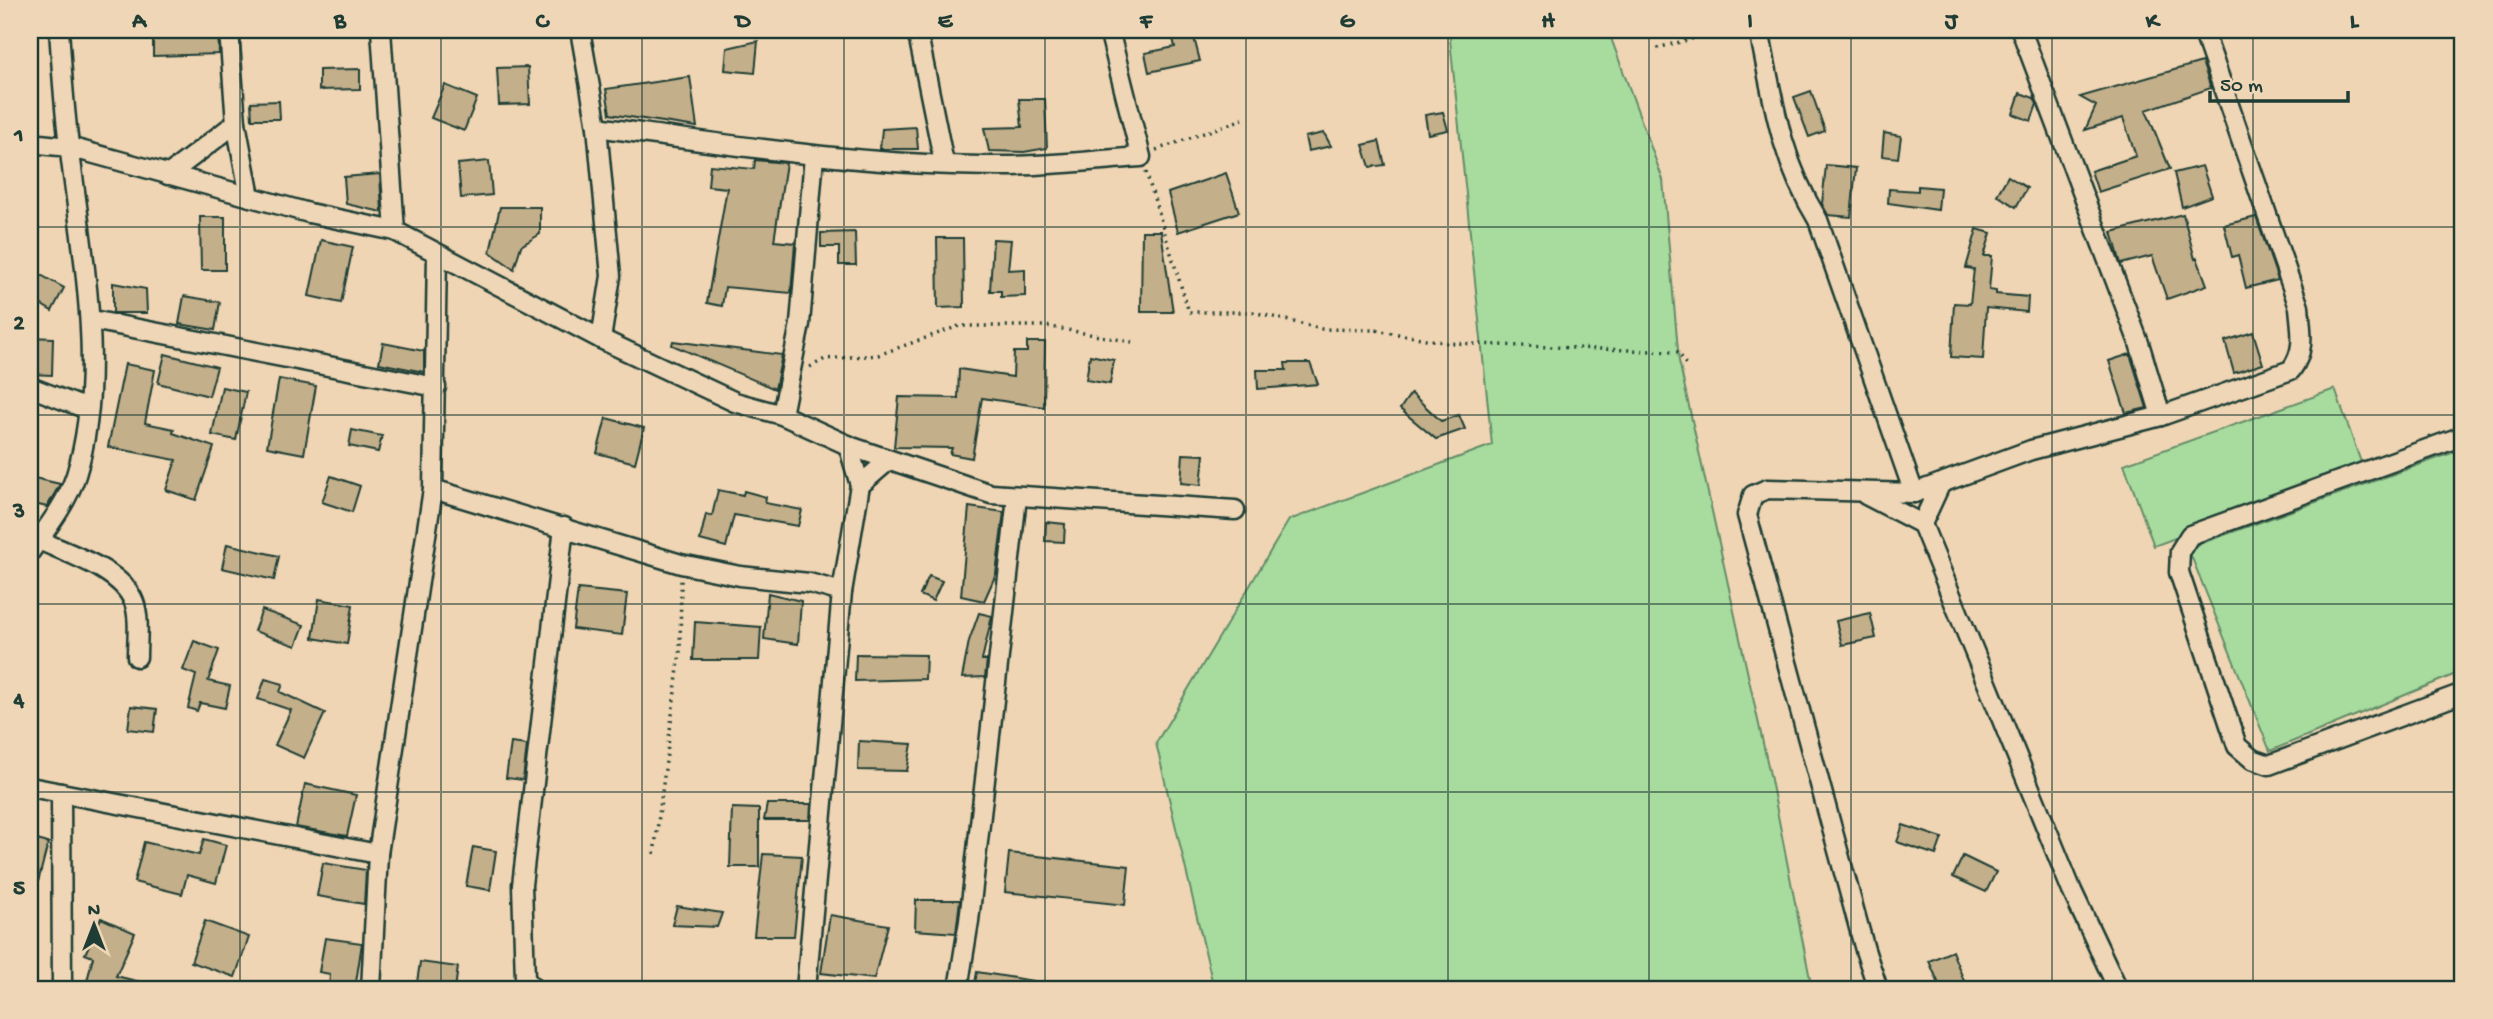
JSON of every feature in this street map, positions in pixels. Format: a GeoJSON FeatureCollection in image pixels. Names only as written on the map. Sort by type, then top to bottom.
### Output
{"type":"FeatureCollection","features":[{"type":"Feature","properties":{"kind":"street"},"geometry":{"type":"LineString","coordinates":[[59,30],[69,147],[92,320],[87,408],[76,476],[58,513],[34,546],[111,576],[128,590],[135,604],[137,657]]}},
{"type":"Feature","properties":{"kind":"street"},"geometry":{"type":"LineString","coordinates":[[229,30],[236,123],[250,197]]}},
{"type":"Feature","properties":{"kind":"street"},"geometry":{"type":"LineString","coordinates":[[381,30],[395,231]]}},
{"type":"Feature","properties":{"kind":"street"},"geometry":{"type":"LineString","coordinates":[[580,30],[597,127],[611,276],[601,339]]}},
{"type":"Feature","properties":{"kind":"street"},"geometry":{"type":"LineString","coordinates":[[917,30],[944,163]]}},
{"type":"Feature","properties":{"kind":"street"},"geometry":{"type":"LineString","coordinates":[[597,127],[814,156],[1002,166],[1141,158],[1109,30]]}},
{"type":"Feature","properties":{"kind":"street"},"geometry":{"type":"LineString","coordinates":[[1759,30],[1783,147],[1798,187],[1818,220],[1914,493]]}},
{"type":"Feature","properties":{"kind":"street"},"geometry":{"type":"LineString","coordinates":[[2021,30],[2139,343],[2161,416]]}},
{"type":"Feature","properties":{"kind":"street"},"geometry":{"type":"LineString","coordinates":[[1878,989],[1865,950],[1748,515],[1753,495],[1766,489],[1914,493],[2032,450],[2161,416],[2291,370],[2300,358],[2302,342],[2299,307],[2203,30]]}},
{"type":"Feature","properties":{"kind":"street"},"geometry":{"type":"LineString","coordinates":[[168,175],[236,123]]}},
{"type":"Feature","properties":{"kind":"street"},"geometry":{"type":"LineString","coordinates":[[30,143],[69,147],[250,197],[395,231],[601,339],[735,402],[782,415],[848,445],[991,494],[1235,510]]}},
{"type":"Feature","properties":{"kind":"street"},"geometry":{"type":"LineString","coordinates":[[782,415],[800,324],[814,156]]}},
{"type":"Feature","properties":{"kind":"street"},"geometry":{"type":"LineString","coordinates":[[370,989],[378,854],[433,489],[437,255]]}},
{"type":"Feature","properties":{"kind":"street"},"geometry":{"type":"LineString","coordinates":[[92,320],[436,387]]}},
{"type":"Feature","properties":{"kind":"street"},"geometry":{"type":"LineString","coordinates":[[30,387],[87,408]]}},
{"type":"Feature","properties":{"kind":"street"},"geometry":{"type":"LineString","coordinates":[[2463,436],[2190,535],[2180,551],[2179,572],[2237,746],[2252,759],[2269,765],[2463,693]]}},
{"type":"Feature","properties":{"kind":"street"},"geometry":{"type":"LineString","coordinates":[[806,989],[842,592],[860,485],[848,445]]}},
{"type":"Feature","properties":{"kind":"street"},"geometry":{"type":"LineString","coordinates":[[860,485],[889,460]]}},
{"type":"Feature","properties":{"kind":"street"},"geometry":{"type":"LineString","coordinates":[[1922,524],[1940,485]]}},
{"type":"Feature","properties":{"kind":"street"},"geometry":{"type":"LineString","coordinates":[[433,489],[681,564],[740,576],[809,583],[842,592]]}},
{"type":"Feature","properties":{"kind":"street"},"geometry":{"type":"LineString","coordinates":[[1862,492],[1922,524],[2072,891],[2118,989]]}},
{"type":"Feature","properties":{"kind":"street"},"geometry":{"type":"LineString","coordinates":[[957,989],[969,921],[1017,497]]}},
{"type":"Feature","properties":{"kind":"street"},"geometry":{"type":"LineString","coordinates":[[534,989],[525,979],[522,885],[564,527]]}},
{"type":"Feature","properties":{"kind":"street"},"geometry":{"type":"LineString","coordinates":[[30,787],[378,854]]}},
{"type":"Feature","properties":{"kind":"street"},"geometry":{"type":"LineString","coordinates":[[61,793],[62,989]]}},
{"type":"Feature","properties":{"kind":"path"},"geometry":{"type":"LineString","coordinates":[[1657,48],[1726,30]]}},
{"type":"Feature","properties":{"kind":"path"},"geometry":{"type":"LineString","coordinates":[[1243,119],[1173,142],[1141,158],[1189,312],[1252,312],[1322,329],[1376,330],[1448,343],[1678,352],[1687,366]]}},
{"type":"Feature","properties":{"kind":"path"},"geometry":{"type":"LineString","coordinates":[[790,377],[825,359],[878,355],[959,326],[1046,326],[1132,342]]}},
{"type":"Feature","properties":{"kind":"path"},"geometry":{"type":"LineString","coordinates":[[654,854],[680,653],[681,564]]}},
{"type":"Feature","properties":{"kind":"green space"},"geometry":{"type":"Polygon","coordinates":[[[1449,30],[1608,30],[1663,180],[1679,361],[1770,775],[1812,989],[1214,989],[1156,743],[1289,520],[1492,445],[1449,30]]]}},
{"type":"Feature","properties":{"kind":"green space"},"geometry":{"type":"Polygon","coordinates":[[[2335,389],[2363,468],[2154,546],[2124,464],[2335,389]]]}},
{"type":"Feature","properties":{"kind":"green space"},"geometry":{"type":"Polygon","coordinates":[[[2463,449],[2463,671],[2270,751],[2188,548],[2463,449]]]}},
{"type":"Feature","properties":{"kind":"building"},"geometry":{"type":"Polygon","coordinates":[[[153,30],[218,30],[219,54],[153,56],[153,30]]]}},
{"type":"Feature","properties":{"kind":"building"},"geometry":{"type":"Polygon","coordinates":[[[1171,30],[1192,30],[1200,61],[1149,72],[1145,53],[1175,47],[1171,30]]]}},
{"type":"Feature","properties":{"kind":"building"},"geometry":{"type":"Polygon","coordinates":[[[758,41],[755,73],[725,70],[727,48],[758,41]]]}},
{"type":"Feature","properties":{"kind":"building"},"geometry":{"type":"Polygon","coordinates":[[[2202,62],[2211,88],[2146,110],[2170,169],[2098,192],[2091,171],[2136,156],[2123,118],[2085,130],[2096,106],[2080,97],[2202,62]]]}},
{"type":"Feature","properties":{"kind":"building"},"geometry":{"type":"Polygon","coordinates":[[[528,67],[530,104],[499,105],[497,68],[528,67]]]}},
{"type":"Feature","properties":{"kind":"building"},"geometry":{"type":"Polygon","coordinates":[[[360,69],[360,89],[319,90],[319,70],[360,69]]]}},
{"type":"Feature","properties":{"kind":"building"},"geometry":{"type":"Polygon","coordinates":[[[690,77],[697,127],[610,114],[606,89],[690,77]]]}},
{"type":"Feature","properties":{"kind":"building"},"geometry":{"type":"Polygon","coordinates":[[[445,85],[477,98],[464,131],[431,118],[445,85]]]}},
{"type":"Feature","properties":{"kind":"building"},"geometry":{"type":"Polygon","coordinates":[[[1811,91],[1825,131],[1809,137],[1794,97],[1811,91]]]}},
{"type":"Feature","properties":{"kind":"building"},"geometry":{"type":"Polygon","coordinates":[[[2020,93],[2034,98],[2037,104],[2031,121],[2013,114],[2020,93]]]}},
{"type":"Feature","properties":{"kind":"building"},"geometry":{"type":"Polygon","coordinates":[[[1019,99],[1045,99],[1047,148],[1024,152],[989,151],[984,128],[1022,127],[1019,99]]]}},
{"type":"Feature","properties":{"kind":"building"},"geometry":{"type":"Polygon","coordinates":[[[279,101],[280,119],[252,119],[251,102],[279,101]]]}},
{"type":"Feature","properties":{"kind":"building"},"geometry":{"type":"Polygon","coordinates":[[[1443,112],[1448,130],[1428,134],[1425,115],[1443,112]]]}},
{"type":"Feature","properties":{"kind":"building"},"geometry":{"type":"Polygon","coordinates":[[[916,127],[918,149],[880,149],[882,129],[916,127]]]}},
{"type":"Feature","properties":{"kind":"building"},"geometry":{"type":"Polygon","coordinates":[[[1324,133],[1331,146],[1308,151],[1305,137],[1324,133]]]}},
{"type":"Feature","properties":{"kind":"building"},"geometry":{"type":"Polygon","coordinates":[[[1884,133],[1901,136],[1898,158],[1882,156],[1884,133]]]}},
{"type":"Feature","properties":{"kind":"building"},"geometry":{"type":"Polygon","coordinates":[[[1379,141],[1385,165],[1370,167],[1363,145],[1379,141]]]}},
{"type":"Feature","properties":{"kind":"building"},"geometry":{"type":"Polygon","coordinates":[[[755,160],[786,163],[774,241],[795,243],[791,293],[725,287],[722,306],[707,303],[727,188],[708,186],[710,165],[754,169],[755,160]]]}},
{"type":"Feature","properties":{"kind":"building"},"geometry":{"type":"Polygon","coordinates":[[[489,161],[492,195],[461,198],[458,164],[489,161]]]}},
{"type":"Feature","properties":{"kind":"building"},"geometry":{"type":"Polygon","coordinates":[[[1826,165],[1856,168],[1851,217],[1828,215],[1822,204],[1826,165]]]}},
{"type":"Feature","properties":{"kind":"building"},"geometry":{"type":"Polygon","coordinates":[[[2202,166],[2212,196],[2182,207],[2174,173],[2202,166]]]}},
{"type":"Feature","properties":{"kind":"building"},"geometry":{"type":"Polygon","coordinates":[[[1226,173],[1239,212],[1178,232],[1168,193],[1226,173]]]}},
{"type":"Feature","properties":{"kind":"building"},"geometry":{"type":"Polygon","coordinates":[[[380,174],[382,212],[346,204],[344,177],[380,174]]]}},
{"type":"Feature","properties":{"kind":"building"},"geometry":{"type":"Polygon","coordinates":[[[2008,176],[2027,188],[2016,207],[1997,195],[2008,176]]]}},
{"type":"Feature","properties":{"kind":"building"},"geometry":{"type":"Polygon","coordinates":[[[1918,186],[1940,188],[1938,210],[1888,203],[1889,189],[1918,191],[1918,186]]]}},
{"type":"Feature","properties":{"kind":"building"},"geometry":{"type":"Polygon","coordinates":[[[500,207],[540,207],[540,234],[521,246],[514,269],[490,252],[500,207]]]}},
{"type":"Feature","properties":{"kind":"building"},"geometry":{"type":"Polygon","coordinates":[[[2183,214],[2195,259],[2197,258],[2207,285],[2167,299],[2152,256],[2121,264],[2112,232],[2183,214]]]}},
{"type":"Feature","properties":{"kind":"building"},"geometry":{"type":"Polygon","coordinates":[[[200,217],[225,217],[225,270],[201,270],[200,217]]]}},
{"type":"Feature","properties":{"kind":"building"},"geometry":{"type":"Polygon","coordinates":[[[2256,217],[2278,280],[2246,288],[2238,255],[2232,257],[2224,225],[2256,217]]]}},
{"type":"Feature","properties":{"kind":"building"},"geometry":{"type":"Polygon","coordinates":[[[1977,229],[1991,233],[1984,256],[1992,256],[1989,290],[1996,291],[1996,294],[2028,297],[2027,312],[1986,308],[1983,359],[1951,357],[1954,303],[1970,304],[1974,269],[1966,268],[1977,229]]]}},
{"type":"Feature","properties":{"kind":"building"},"geometry":{"type":"Polygon","coordinates":[[[1142,231],[1161,231],[1173,312],[1141,312],[1142,231]]]}},
{"type":"Feature","properties":{"kind":"building"},"geometry":{"type":"Polygon","coordinates":[[[855,232],[856,265],[839,265],[839,247],[821,247],[821,233],[855,232]]]}},
{"type":"Feature","properties":{"kind":"building"},"geometry":{"type":"Polygon","coordinates":[[[937,238],[963,238],[964,307],[938,308],[937,238]]]}},
{"type":"Feature","properties":{"kind":"building"},"geometry":{"type":"Polygon","coordinates":[[[993,239],[1011,240],[1008,270],[1025,269],[1025,296],[1001,297],[1001,291],[990,291],[993,239]]]}},
{"type":"Feature","properties":{"kind":"building"},"geometry":{"type":"Polygon","coordinates":[[[321,240],[353,247],[341,303],[309,296],[321,240]]]}},
{"type":"Feature","properties":{"kind":"building"},"geometry":{"type":"Polygon","coordinates":[[[30,269],[64,288],[52,311],[30,298],[30,269]]]}},
{"type":"Feature","properties":{"kind":"building"},"geometry":{"type":"Polygon","coordinates":[[[113,283],[146,289],[147,313],[113,313],[113,283]]]}},
{"type":"Feature","properties":{"kind":"building"},"geometry":{"type":"Polygon","coordinates":[[[184,296],[220,302],[215,330],[179,324],[184,296]]]}},
{"type":"Feature","properties":{"kind":"building"},"geometry":{"type":"Polygon","coordinates":[[[2253,332],[2263,364],[2234,373],[2225,341],[2253,332]]]}},
{"type":"Feature","properties":{"kind":"building"},"geometry":{"type":"Polygon","coordinates":[[[30,337],[53,338],[52,375],[30,374],[30,337]]]}},
{"type":"Feature","properties":{"kind":"building"},"geometry":{"type":"Polygon","coordinates":[[[673,341],[782,355],[775,389],[672,345],[673,341]]]}},
{"type":"Feature","properties":{"kind":"building"},"geometry":{"type":"Polygon","coordinates":[[[1027,342],[1045,342],[1044,407],[982,398],[972,458],[950,454],[952,448],[894,447],[899,397],[958,398],[959,369],[1013,377],[1014,352],[1027,352],[1027,342]]]}},
{"type":"Feature","properties":{"kind":"building"},"geometry":{"type":"Polygon","coordinates":[[[383,343],[424,351],[424,372],[379,363],[383,343]]]}},
{"type":"Feature","properties":{"kind":"building"},"geometry":{"type":"Polygon","coordinates":[[[165,354],[217,367],[209,396],[158,383],[165,354]]]}},
{"type":"Feature","properties":{"kind":"building"},"geometry":{"type":"Polygon","coordinates":[[[2130,354],[2147,408],[2126,413],[2109,361],[2130,354]]]}},
{"type":"Feature","properties":{"kind":"building"},"geometry":{"type":"Polygon","coordinates":[[[1090,355],[1114,360],[1110,384],[1086,380],[1090,355]]]}},
{"type":"Feature","properties":{"kind":"building"},"geometry":{"type":"Polygon","coordinates":[[[1285,363],[1310,363],[1318,384],[1258,389],[1257,370],[1286,370],[1285,363]]]}},
{"type":"Feature","properties":{"kind":"building"},"geometry":{"type":"Polygon","coordinates":[[[125,364],[155,370],[145,423],[174,429],[173,433],[214,447],[196,500],[166,490],[176,460],[108,447],[125,364]]]}},
{"type":"Feature","properties":{"kind":"building"},"geometry":{"type":"Polygon","coordinates":[[[279,379],[316,386],[304,454],[267,447],[279,379]]]}},
{"type":"Feature","properties":{"kind":"building"},"geometry":{"type":"Polygon","coordinates":[[[222,387],[246,392],[236,440],[212,435],[222,387]]]}},
{"type":"Feature","properties":{"kind":"building"},"geometry":{"type":"Polygon","coordinates":[[[1411,393],[1441,421],[1459,415],[1465,429],[1436,439],[1400,409],[1411,393]]]}},
{"type":"Feature","properties":{"kind":"building"},"geometry":{"type":"Polygon","coordinates":[[[606,418],[644,428],[635,463],[597,453],[606,418]]]}},
{"type":"Feature","properties":{"kind":"building"},"geometry":{"type":"Polygon","coordinates":[[[352,430],[382,436],[378,452],[349,446],[352,430]]]}},
{"type":"Feature","properties":{"kind":"building"},"geometry":{"type":"Polygon","coordinates":[[[1183,454],[1204,455],[1201,485],[1181,483],[1183,454]]]}},
{"type":"Feature","properties":{"kind":"building"},"geometry":{"type":"Polygon","coordinates":[[[331,476],[360,486],[352,512],[322,502],[331,476]]]}},
{"type":"Feature","properties":{"kind":"building"},"geometry":{"type":"Polygon","coordinates":[[[30,477],[60,484],[47,507],[30,503],[30,477]]]}},
{"type":"Feature","properties":{"kind":"building"},"geometry":{"type":"Polygon","coordinates":[[[718,490],[743,495],[744,491],[766,497],[765,503],[802,510],[798,526],[734,515],[726,547],[700,540],[706,514],[712,516],[718,490]]]}},
{"type":"Feature","properties":{"kind":"building"},"geometry":{"type":"Polygon","coordinates":[[[969,507],[1004,512],[996,574],[984,601],[961,596],[969,507]]]}},
{"type":"Feature","properties":{"kind":"building"},"geometry":{"type":"Polygon","coordinates":[[[1046,522],[1065,524],[1064,542],[1045,541],[1046,522]]]}},
{"type":"Feature","properties":{"kind":"building"},"geometry":{"type":"Polygon","coordinates":[[[227,544],[279,556],[274,580],[222,568],[227,544]]]}},
{"type":"Feature","properties":{"kind":"building"},"geometry":{"type":"Polygon","coordinates":[[[929,576],[942,581],[933,601],[920,595],[929,576]]]}},
{"type":"Feature","properties":{"kind":"building"},"geometry":{"type":"Polygon","coordinates":[[[578,589],[627,594],[622,635],[573,629],[578,589]]]}},
{"type":"Feature","properties":{"kind":"building"},"geometry":{"type":"Polygon","coordinates":[[[768,593],[801,601],[798,644],[764,639],[768,593]]]}},
{"type":"Feature","properties":{"kind":"building"},"geometry":{"type":"Polygon","coordinates":[[[319,599],[353,605],[347,644],[313,638],[319,599]]]}},
{"type":"Feature","properties":{"kind":"building"},"geometry":{"type":"Polygon","coordinates":[[[262,610],[304,625],[296,646],[254,631],[262,610]]]}},
{"type":"Feature","properties":{"kind":"building"},"geometry":{"type":"Polygon","coordinates":[[[979,613],[992,616],[982,660],[987,660],[985,677],[962,678],[969,641],[979,613]]]}},
{"type":"Feature","properties":{"kind":"building"},"geometry":{"type":"Polygon","coordinates":[[[1870,613],[1876,638],[1842,645],[1836,621],[1870,613]]]}},
{"type":"Feature","properties":{"kind":"building"},"geometry":{"type":"Polygon","coordinates":[[[695,622],[761,627],[759,660],[693,660],[695,622]]]}},
{"type":"Feature","properties":{"kind":"building"},"geometry":{"type":"Polygon","coordinates":[[[194,641],[219,650],[208,681],[230,686],[225,708],[200,703],[197,711],[188,708],[196,675],[183,670],[194,641]]]}},
{"type":"Feature","properties":{"kind":"building"},"geometry":{"type":"Polygon","coordinates":[[[856,654],[926,655],[925,679],[855,681],[856,654]]]}},
{"type":"Feature","properties":{"kind":"building"},"geometry":{"type":"Polygon","coordinates":[[[265,679],[283,684],[280,692],[325,713],[304,758],[275,745],[291,710],[258,699],[265,679]]]}},
{"type":"Feature","properties":{"kind":"building"},"geometry":{"type":"Polygon","coordinates":[[[131,706],[157,709],[154,732],[128,729],[131,706]]]}},
{"type":"Feature","properties":{"kind":"building"},"geometry":{"type":"Polygon","coordinates":[[[859,741],[912,744],[907,771],[858,770],[859,741]]]}},
{"type":"Feature","properties":{"kind":"building"},"geometry":{"type":"Polygon","coordinates":[[[511,743],[527,745],[523,780],[506,778],[511,743]]]}},
{"type":"Feature","properties":{"kind":"building"},"geometry":{"type":"Polygon","coordinates":[[[305,784],[356,795],[347,836],[296,827],[305,784]]]}},
{"type":"Feature","properties":{"kind":"building"},"geometry":{"type":"Polygon","coordinates":[[[767,804],[811,804],[810,820],[764,820],[767,804]]]}},
{"type":"Feature","properties":{"kind":"building"},"geometry":{"type":"Polygon","coordinates":[[[732,808],[759,809],[759,867],[730,867],[732,808]]]}},
{"type":"Feature","properties":{"kind":"building"},"geometry":{"type":"Polygon","coordinates":[[[1903,825],[1942,838],[1936,855],[1897,842],[1903,825]]]}},
{"type":"Feature","properties":{"kind":"building"},"geometry":{"type":"Polygon","coordinates":[[[30,838],[48,843],[35,894],[30,894],[30,838]]]}},
{"type":"Feature","properties":{"kind":"building"},"geometry":{"type":"Polygon","coordinates":[[[204,839],[226,845],[216,883],[187,875],[182,894],[134,882],[144,842],[199,855],[204,839]]]}},
{"type":"Feature","properties":{"kind":"building"},"geometry":{"type":"Polygon","coordinates":[[[473,847],[496,851],[490,890],[466,886],[473,847]]]}},
{"type":"Feature","properties":{"kind":"building"},"geometry":{"type":"Polygon","coordinates":[[[1009,853],[1129,866],[1125,905],[1005,892],[1009,853]]]}},
{"type":"Feature","properties":{"kind":"building"},"geometry":{"type":"Polygon","coordinates":[[[763,854],[802,856],[794,936],[754,936],[763,854]]]}},
{"type":"Feature","properties":{"kind":"building"},"geometry":{"type":"Polygon","coordinates":[[[1963,856],[1996,872],[1986,892],[1953,877],[1963,856]]]}},
{"type":"Feature","properties":{"kind":"building"},"geometry":{"type":"Polygon","coordinates":[[[323,863],[366,870],[364,904],[317,896],[323,863]]]}},
{"type":"Feature","properties":{"kind":"building"},"geometry":{"type":"Polygon","coordinates":[[[916,900],[960,900],[956,933],[915,930],[916,900]]]}},
{"type":"Feature","properties":{"kind":"building"},"geometry":{"type":"Polygon","coordinates":[[[677,906],[722,913],[717,927],[672,925],[677,906]]]}},
{"type":"Feature","properties":{"kind":"building"},"geometry":{"type":"Polygon","coordinates":[[[830,915],[888,925],[874,979],[821,973],[830,915]]]}},
{"type":"Feature","properties":{"kind":"building"},"geometry":{"type":"Polygon","coordinates":[[[101,918],[135,933],[116,976],[149,984],[148,989],[85,989],[93,957],[85,954],[101,918]]]}},
{"type":"Feature","properties":{"kind":"building"},"geometry":{"type":"Polygon","coordinates":[[[205,921],[249,937],[235,977],[191,962],[205,921]]]}},
{"type":"Feature","properties":{"kind":"building"},"geometry":{"type":"Polygon","coordinates":[[[325,938],[362,943],[355,989],[329,989],[330,974],[319,972],[325,938]]]}},
{"type":"Feature","properties":{"kind":"building"},"geometry":{"type":"Polygon","coordinates":[[[1952,951],[1964,981],[1941,989],[1929,961],[1952,951]]]}},
{"type":"Feature","properties":{"kind":"building"},"geometry":{"type":"Polygon","coordinates":[[[420,962],[458,967],[455,989],[416,989],[420,962]]]}},
{"type":"Feature","properties":{"kind":"building"},"geometry":{"type":"Polygon","coordinates":[[[977,972],[1034,981],[1033,989],[974,989],[977,972]]]}}]}
